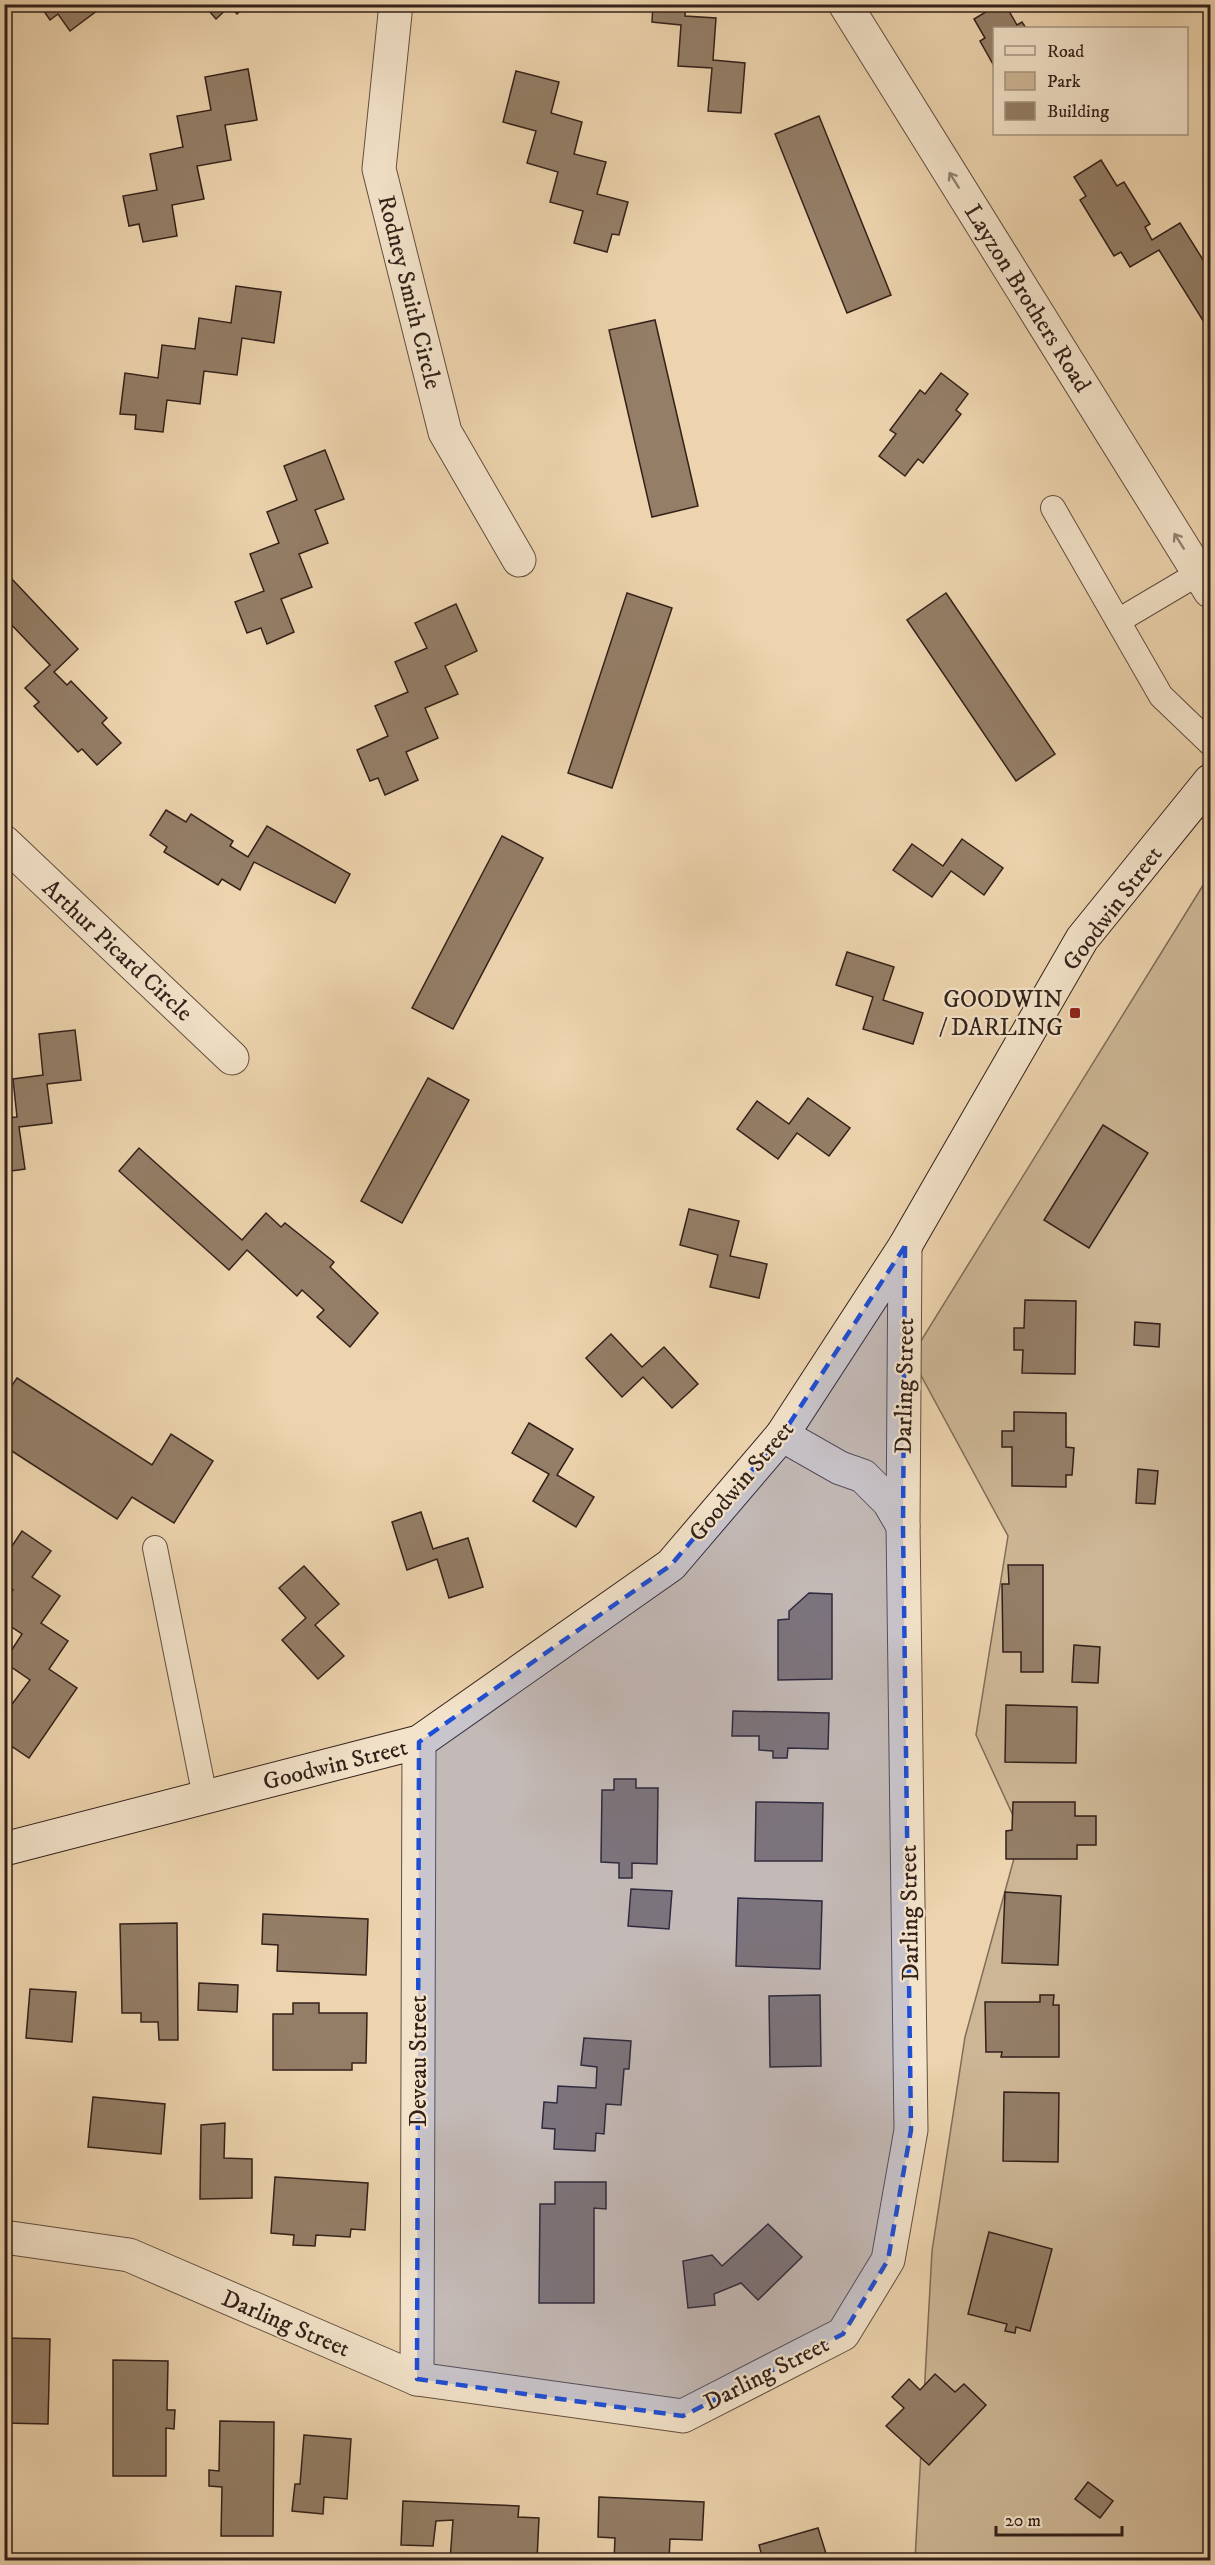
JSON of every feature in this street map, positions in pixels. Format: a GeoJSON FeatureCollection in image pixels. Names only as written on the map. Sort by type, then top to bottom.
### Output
{"type":"FeatureCollection","features":[{"type":"Feature","properties":{"kind":"street","name":"Rodney Smith Circle"},"geometry":{"type":"LineString","coordinates":[[396,4],[379,169],[446,432],[519,560]]}},
{"type":"Feature","properties":{"kind":"street","name":"Layzon Brothers Road"},"geometry":{"type":"LineString","coordinates":[[845,4],[1205,582]]}},
{"type":"Feature","properties":{"kind":"street","name":"Goodwin Street"},"geometry":{"type":"LineString","coordinates":[[4,1848],[419,1742],[671,1564],[782,1435],[905,1246],[1082,939],[1210,781]]}},
{"type":"Feature","properties":{"kind":"street","name":"Arthur Picard Circle"},"geometry":{"type":"LineString","coordinates":[[4,842],[232,1058]]}},
{"type":"Feature","properties":{"kind":"street","name":"Darling Street"},"geometry":{"type":"LineString","coordinates":[[4,2237],[129,2254],[417,2379],[683,2416],[843,2334],[888,2260],[910,2130],[903,1526],[905,1246]]}},
{"type":"Feature","properties":{"kind":"street","name":"Darling Street"},"geometry":{"type":"LineString","coordinates":[[782,1435],[840,1468],[863,1476],[890,1502],[903,1526]]}},
{"type":"Feature","properties":{"kind":"street","name":"Deveau Street"},"geometry":{"type":"LineString","coordinates":[[417,2379],[419,1742]]}},
{"type":"Feature","properties":{"kind":"lane"},"geometry":{"type":"LineString","coordinates":[[1053,508],[1161,696],[1210,743]]}},
{"type":"Feature","properties":{"kind":"lane"},"geometry":{"type":"LineString","coordinates":[[1118,621],[1205,582]]}},
{"type":"Feature","properties":{"kind":"lane"},"geometry":{"type":"LineString","coordinates":[[155,1548],[205,1797]]}},
{"type":"Feature","properties":{"kind":"highlighted area"},"geometry":{"type":"Polygon","coordinates":[[[905,1246],[903,1526],[911,2130],[888,2260],[843,2334],[683,2416],[417,2379],[419,1742],[671,1565],[782,1435],[905,1246]]]}},
{"type":"Feature","properties":{"kind":"green space"},"geometry":{"type":"Polygon","coordinates":[[[1210,874],[1210,2560],[915,2560],[932,2251],[965,2037],[1021,1833],[976,1735],[1008,1536],[911,1357],[1210,874]]]}},
{"type":"Feature","properties":{"kind":"building"},"geometry":{"type":"Polygon","coordinates":[[[39,4],[94,4],[98,10],[70,31],[58,14],[50,20],[39,4]]]}},
{"type":"Feature","properties":{"kind":"building"},"geometry":{"type":"Polygon","coordinates":[[[203,4],[248,4],[237,14],[230,6],[216,19],[203,4]]]}},
{"type":"Feature","properties":{"kind":"building"},"geometry":{"type":"Polygon","coordinates":[[[653,4],[686,4],[685,16],[716,18],[713,60],[745,63],[741,113],[708,111],[712,68],[678,66],[681,25],[652,22],[653,4]]]}},
{"type":"Feature","properties":{"kind":"building"},"geometry":{"type":"Polygon","coordinates":[[[999,4],[1005,4],[1017,25],[1022,22],[1025,27],[993,27],[993,64],[980,41],[985,38],[974,19],[999,4]]]}},
{"type":"Feature","properties":{"kind":"building"},"geometry":{"type":"Polygon","coordinates":[[[248,69],[257,120],[225,125],[231,160],[197,166],[204,199],[172,205],[177,236],[143,242],[139,224],[129,226],[123,196],[157,190],[150,154],[183,147],[177,116],[211,110],[205,77],[248,69]]]}},
{"type":"Feature","properties":{"kind":"building"},"geometry":{"type":"Polygon","coordinates":[[[516,71],[559,82],[551,113],[582,122],[574,154],[606,162],[597,194],[628,202],[619,235],[612,234],[607,252],[574,243],[583,211],[550,202],[558,172],[527,163],[536,131],[503,122],[516,71]]]}},
{"type":"Feature","properties":{"kind":"building"},"geometry":{"type":"Polygon","coordinates":[[[819,116],[891,295],[847,313],[775,134],[819,116]]]}},
{"type":"Feature","properties":{"kind":"building"},"geometry":{"type":"Polygon","coordinates":[[[1101,160],[1117,186],[1124,182],[1150,224],[1145,227],[1152,240],[1180,223],[1210,271],[1210,325],[1207,327],[1159,250],[1130,267],[1121,252],[1114,256],[1080,200],[1086,196],[1074,177],[1101,160]]]}},
{"type":"Feature","properties":{"kind":"building"},"geometry":{"type":"Polygon","coordinates":[[[236,286],[281,292],[274,343],[242,338],[237,375],[204,371],[200,404],[167,400],[163,432],[135,429],[136,415],[120,414],[125,373],[158,378],[162,345],[195,349],[199,318],[231,323],[236,286]]]}},
{"type":"Feature","properties":{"kind":"building"},"geometry":{"type":"Polygon","coordinates":[[[655,320],[698,506],[652,517],[609,330],[655,320]]]}},
{"type":"Feature","properties":{"kind":"building"},"geometry":{"type":"Polygon","coordinates":[[[941,373],[968,394],[956,410],[961,414],[923,463],[918,459],[905,476],[879,456],[896,434],[890,430],[920,390],[925,394],[941,373]]]}},
{"type":"Feature","properties":{"kind":"building"},"geometry":{"type":"Polygon","coordinates":[[[325,450],[344,499],[315,510],[328,543],[299,554],[312,587],[281,599],[294,632],[267,644],[261,628],[247,633],[235,602],[264,591],[250,554],[279,543],[267,512],[297,500],[284,466],[325,450]]]}},
{"type":"Feature","properties":{"kind":"building"},"geometry":{"type":"Polygon","coordinates":[[[10,577],[78,649],[54,672],[67,685],[71,681],[107,718],[102,723],[121,743],[97,765],[82,749],[78,752],[34,706],[39,702],[25,688],[50,665],[4,617],[4,582],[10,577]]]}},
{"type":"Feature","properties":{"kind":"building"},"geometry":{"type":"Polygon","coordinates":[[[627,593],[672,608],[612,788],[568,773],[627,593]]]}},
{"type":"Feature","properties":{"kind":"building"},"geometry":{"type":"Polygon","coordinates":[[[946,593],[1055,754],[1016,781],[907,620],[946,593]]]}},
{"type":"Feature","properties":{"kind":"building"},"geometry":{"type":"Polygon","coordinates":[[[456,604],[477,651],[445,666],[458,694],[425,708],[438,738],[406,752],[418,780],[385,795],[378,778],[370,781],[357,750],[388,736],[375,706],[408,692],[395,662],[427,648],[415,623],[456,604]]]}},
{"type":"Feature","properties":{"kind":"building"},"geometry":{"type":"Polygon","coordinates":[[[166,810],[186,822],[191,814],[233,841],[230,846],[248,857],[267,826],[350,874],[335,903],[254,862],[240,890],[222,879],[218,885],[164,852],[167,847],[150,835],[166,810]]]}},
{"type":"Feature","properties":{"kind":"building"},"geometry":{"type":"Polygon","coordinates":[[[502,836],[543,858],[453,1029],[412,1008],[502,836]]]}},
{"type":"Feature","properties":{"kind":"building"},"geometry":{"type":"Polygon","coordinates":[[[962,839],[1003,868],[984,895],[951,871],[932,897],[893,870],[912,844],[943,866],[962,839]]]}},
{"type":"Feature","properties":{"kind":"building"},"geometry":{"type":"Polygon","coordinates":[[[847,952],[894,967],[883,1000],[923,1013],[913,1044],[863,1029],[873,997],[836,985],[847,952]]]}},
{"type":"Feature","properties":{"kind":"building"},"geometry":{"type":"Polygon","coordinates":[[[75,1030],[81,1080],[47,1084],[52,1123],[19,1127],[25,1169],[4,1172],[4,1118],[17,1117],[13,1079],[43,1075],[39,1034],[75,1030]]]}},
{"type":"Feature","properties":{"kind":"building"},"geometry":{"type":"Polygon","coordinates":[[[428,1078],[469,1100],[402,1223],[361,1201],[428,1078]]]}},
{"type":"Feature","properties":{"kind":"building"},"geometry":{"type":"Polygon","coordinates":[[[808,1098],[850,1128],[829,1156],[797,1133],[778,1159],[737,1129],[757,1101],[789,1124],[808,1098]]]}},
{"type":"Feature","properties":{"kind":"building"},"geometry":{"type":"Polygon","coordinates":[[[1103,1125],[1148,1153],[1089,1248],[1044,1220],[1103,1125]]]}},
{"type":"Feature","properties":{"kind":"building"},"geometry":{"type":"Polygon","coordinates":[[[139,1148],[242,1240],[266,1213],[281,1227],[285,1223],[334,1262],[330,1267],[378,1313],[350,1347],[317,1317],[324,1310],[302,1290],[297,1296],[247,1250],[229,1270],[119,1171],[139,1148]]]}},
{"type":"Feature","properties":{"kind":"building"},"geometry":{"type":"Polygon","coordinates":[[[689,1209],[739,1221],[730,1256],[767,1264],[759,1298],[710,1287],[718,1255],[680,1245],[689,1209]]]}},
{"type":"Feature","properties":{"kind":"building"},"geometry":{"type":"Polygon","coordinates":[[[1025,1300],[1076,1301],[1075,1374],[1022,1373],[1023,1350],[1014,1350],[1014,1328],[1024,1328],[1025,1300]]]}},
{"type":"Feature","properties":{"kind":"building"},"geometry":{"type":"Polygon","coordinates":[[[1135,1322],[1160,1324],[1159,1347],[1134,1345],[1135,1322]]]}},
{"type":"Feature","properties":{"kind":"building"},"geometry":{"type":"Polygon","coordinates":[[[611,1334],[642,1367],[664,1347],[698,1384],[672,1408],[643,1377],[622,1397],[586,1358],[611,1334]]]}},
{"type":"Feature","properties":{"kind":"building"},"geometry":{"type":"Polygon","coordinates":[[[17,1378],[152,1465],[171,1434],[213,1461],[174,1523],[132,1497],[117,1519],[4,1446],[4,1397],[17,1378]]]}},
{"type":"Feature","properties":{"kind":"building"},"geometry":{"type":"Polygon","coordinates":[[[1014,1412],[1066,1413],[1066,1447],[1074,1448],[1072,1475],[1066,1475],[1066,1487],[1012,1486],[1012,1447],[1002,1447],[1002,1431],[1014,1431],[1014,1412]]]}},
{"type":"Feature","properties":{"kind":"building"},"geometry":{"type":"Polygon","coordinates":[[[529,1423],[573,1449],[557,1475],[594,1497],[576,1527],[533,1501],[549,1474],[512,1453],[529,1423]]]}},
{"type":"Feature","properties":{"kind":"building"},"geometry":{"type":"Polygon","coordinates":[[[1138,1469],[1158,1471],[1155,1504],[1136,1503],[1138,1469]]]}},
{"type":"Feature","properties":{"kind":"building"},"geometry":{"type":"Polygon","coordinates":[[[421,1512],[433,1549],[468,1538],[483,1587],[449,1598],[437,1559],[407,1570],[392,1522],[421,1512]]]}},
{"type":"Feature","properties":{"kind":"building"},"geometry":{"type":"Polygon","coordinates":[[[22,1531],[51,1551],[32,1577],[60,1596],[41,1623],[68,1641],[49,1669],[77,1688],[29,1758],[4,1741],[4,1715],[30,1680],[4,1662],[22,1634],[4,1622],[4,1602],[13,1590],[4,1584],[4,1541],[12,1546],[22,1531]]]}},
{"type":"Feature","properties":{"kind":"building"},"geometry":{"type":"Polygon","coordinates":[[[1008,1565],[1043,1565],[1043,1672],[1021,1672],[1021,1652],[1003,1652],[1002,1584],[1009,1584],[1008,1565]]]}},
{"type":"Feature","properties":{"kind":"building"},"geometry":{"type":"Polygon","coordinates":[[[304,1566],[339,1604],[315,1625],[344,1656],[318,1679],[282,1640],[306,1618],[279,1588],[304,1566]]]}},
{"type":"Feature","properties":{"kind":"building"},"geometry":{"type":"Polygon","coordinates":[[[809,1593],[832,1594],[832,1679],[778,1680],[778,1620],[789,1619],[789,1611],[809,1593]]]}},
{"type":"Feature","properties":{"kind":"building"},"geometry":{"type":"Polygon","coordinates":[[[1074,1645],[1100,1647],[1098,1683],[1072,1682],[1074,1645]]]}},
{"type":"Feature","properties":{"kind":"building"},"geometry":{"type":"Polygon","coordinates":[[[1006,1705],[1077,1707],[1076,1763],[1005,1762],[1006,1705]]]}},
{"type":"Feature","properties":{"kind":"building"},"geometry":{"type":"Polygon","coordinates":[[[733,1711],[829,1713],[828,1749],[788,1748],[787,1758],[773,1758],[773,1751],[759,1750],[759,1736],[732,1736],[733,1711]]]}},
{"type":"Feature","properties":{"kind":"building"},"geometry":{"type":"Polygon","coordinates":[[[614,1779],[636,1779],[636,1788],[658,1788],[657,1864],[632,1863],[632,1878],[619,1878],[619,1863],[601,1862],[602,1790],[614,1790],[614,1779]]]}},
{"type":"Feature","properties":{"kind":"building"},"geometry":{"type":"Polygon","coordinates":[[[756,1802],[823,1803],[822,1861],[755,1861],[756,1802]]]}},
{"type":"Feature","properties":{"kind":"building"},"geometry":{"type":"Polygon","coordinates":[[[1013,1802],[1075,1802],[1075,1816],[1096,1816],[1096,1845],[1077,1845],[1077,1859],[1006,1859],[1006,1831],[1012,1830],[1013,1802]]]}},
{"type":"Feature","properties":{"kind":"building"},"geometry":{"type":"Polygon","coordinates":[[[631,1889],[672,1891],[669,1929],[628,1926],[631,1889]]]}},
{"type":"Feature","properties":{"kind":"building"},"geometry":{"type":"Polygon","coordinates":[[[1005,1892],[1061,1896],[1058,1965],[1002,1963],[1005,1892]]]}},
{"type":"Feature","properties":{"kind":"building"},"geometry":{"type":"Polygon","coordinates":[[[738,1898],[822,1901],[820,1969],[736,1966],[738,1898]]]}},
{"type":"Feature","properties":{"kind":"building"},"geometry":{"type":"Polygon","coordinates":[[[263,1914],[368,1919],[366,1975],[277,1971],[278,1945],[262,1944],[263,1914]]]}},
{"type":"Feature","properties":{"kind":"building"},"geometry":{"type":"Polygon","coordinates":[[[177,1923],[178,2040],[159,2040],[158,2022],[141,2022],[141,2013],[122,2013],[120,1924],[177,1923]]]}},
{"type":"Feature","properties":{"kind":"building"},"geometry":{"type":"Polygon","coordinates":[[[199,1983],[238,1985],[237,2012],[198,2010],[199,1983]]]}},
{"type":"Feature","properties":{"kind":"building"},"geometry":{"type":"Polygon","coordinates":[[[30,1989],[76,1992],[72,2042],[26,2038],[30,1989]]]}},
{"type":"Feature","properties":{"kind":"building"},"geometry":{"type":"Polygon","coordinates":[[[820,1995],[821,2066],[770,2067],[769,1996],[820,1995]]]}},
{"type":"Feature","properties":{"kind":"building"},"geometry":{"type":"Polygon","coordinates":[[[1040,1995],[1054,1995],[1053,2005],[1059,2005],[1059,2057],[1001,2057],[1002,2052],[986,2052],[985,2002],[1040,2002],[1040,1995]]]}},
{"type":"Feature","properties":{"kind":"building"},"geometry":{"type":"Polygon","coordinates":[[[293,2003],[319,2003],[319,2013],[367,2013],[366,2063],[352,2063],[352,2070],[273,2070],[273,2014],[293,2014],[293,2003]]]}},
{"type":"Feature","properties":{"kind":"building"},"geometry":{"type":"Polygon","coordinates":[[[584,2038],[631,2041],[629,2069],[624,2069],[621,2105],[606,2104],[604,2134],[596,2133],[595,2151],[554,2149],[555,2129],[542,2128],[544,2102],[557,2103],[558,2086],[596,2088],[597,2067],[581,2065],[584,2038]]]}},
{"type":"Feature","properties":{"kind":"building"},"geometry":{"type":"Polygon","coordinates":[[[1004,2092],[1059,2093],[1058,2162],[1003,2161],[1004,2092]]]}},
{"type":"Feature","properties":{"kind":"building"},"geometry":{"type":"Polygon","coordinates":[[[93,2097],[165,2104],[161,2154],[88,2147],[93,2097]]]}},
{"type":"Feature","properties":{"kind":"building"},"geometry":{"type":"Polygon","coordinates":[[[225,2123],[224,2158],[252,2159],[252,2198],[200,2199],[201,2125],[225,2123]]]}},
{"type":"Feature","properties":{"kind":"building"},"geometry":{"type":"Polygon","coordinates":[[[275,2177],[368,2183],[365,2230],[351,2229],[350,2237],[316,2235],[315,2246],[293,2245],[294,2235],[271,2233],[275,2177]]]}},
{"type":"Feature","properties":{"kind":"building"},"geometry":{"type":"Polygon","coordinates":[[[555,2182],[606,2182],[606,2209],[594,2208],[594,2303],[539,2303],[540,2204],[555,2204],[555,2182]]]}},
{"type":"Feature","properties":{"kind":"building"},"geometry":{"type":"Polygon","coordinates":[[[768,2224],[802,2257],[758,2300],[741,2283],[714,2294],[715,2305],[688,2308],[683,2261],[712,2255],[722,2266],[768,2224]]]}},
{"type":"Feature","properties":{"kind":"building"},"geometry":{"type":"Polygon","coordinates":[[[989,2232],[1052,2249],[1030,2331],[1016,2327],[1015,2333],[1005,2331],[1007,2324],[968,2314],[989,2232]]]}},
{"type":"Feature","properties":{"kind":"building"},"geometry":{"type":"Polygon","coordinates":[[[4,2338],[50,2339],[48,2424],[4,2423],[4,2338]]]}},
{"type":"Feature","properties":{"kind":"building"},"geometry":{"type":"Polygon","coordinates":[[[113,2360],[168,2361],[167,2410],[175,2410],[174,2429],[166,2428],[166,2476],[113,2476],[113,2360]]]}},
{"type":"Feature","properties":{"kind":"building"},"geometry":{"type":"Polygon","coordinates":[[[935,2374],[955,2392],[964,2384],[986,2405],[929,2465],[886,2426],[904,2408],[892,2397],[909,2379],[920,2390],[935,2374]]]}},
{"type":"Feature","properties":{"kind":"building"},"geometry":{"type":"Polygon","coordinates":[[[220,2421],[274,2422],[273,2536],[221,2536],[222,2487],[209,2486],[209,2470],[219,2471],[220,2421]]]}},
{"type":"Feature","properties":{"kind":"building"},"geometry":{"type":"Polygon","coordinates":[[[304,2435],[351,2439],[347,2499],[324,2497],[323,2514],[292,2511],[295,2484],[300,2484],[304,2435]]]}},
{"type":"Feature","properties":{"kind":"building"},"geometry":{"type":"Polygon","coordinates":[[[1088,2482],[1113,2501],[1100,2518],[1075,2499],[1088,2482]]]}},
{"type":"Feature","properties":{"kind":"building"},"geometry":{"type":"Polygon","coordinates":[[[599,2497],[704,2502],[702,2540],[670,2539],[669,2560],[614,2560],[615,2538],[598,2537],[599,2497]]]}},
{"type":"Feature","properties":{"kind":"building"},"geometry":{"type":"Polygon","coordinates":[[[403,2501],[519,2506],[518,2517],[539,2518],[537,2560],[450,2560],[453,2520],[436,2521],[433,2546],[401,2545],[403,2501]]]}},
{"type":"Feature","properties":{"kind":"building"},"geometry":{"type":"Polygon","coordinates":[[[818,2528],[828,2560],[763,2560],[759,2545],[818,2528]]]}},
{"type":"Feature","properties":{"kind":"place","name":"GOODWIN / DARLING"},"geometry":{"type":"Point","coordinates":[1075,1013]}}]}
